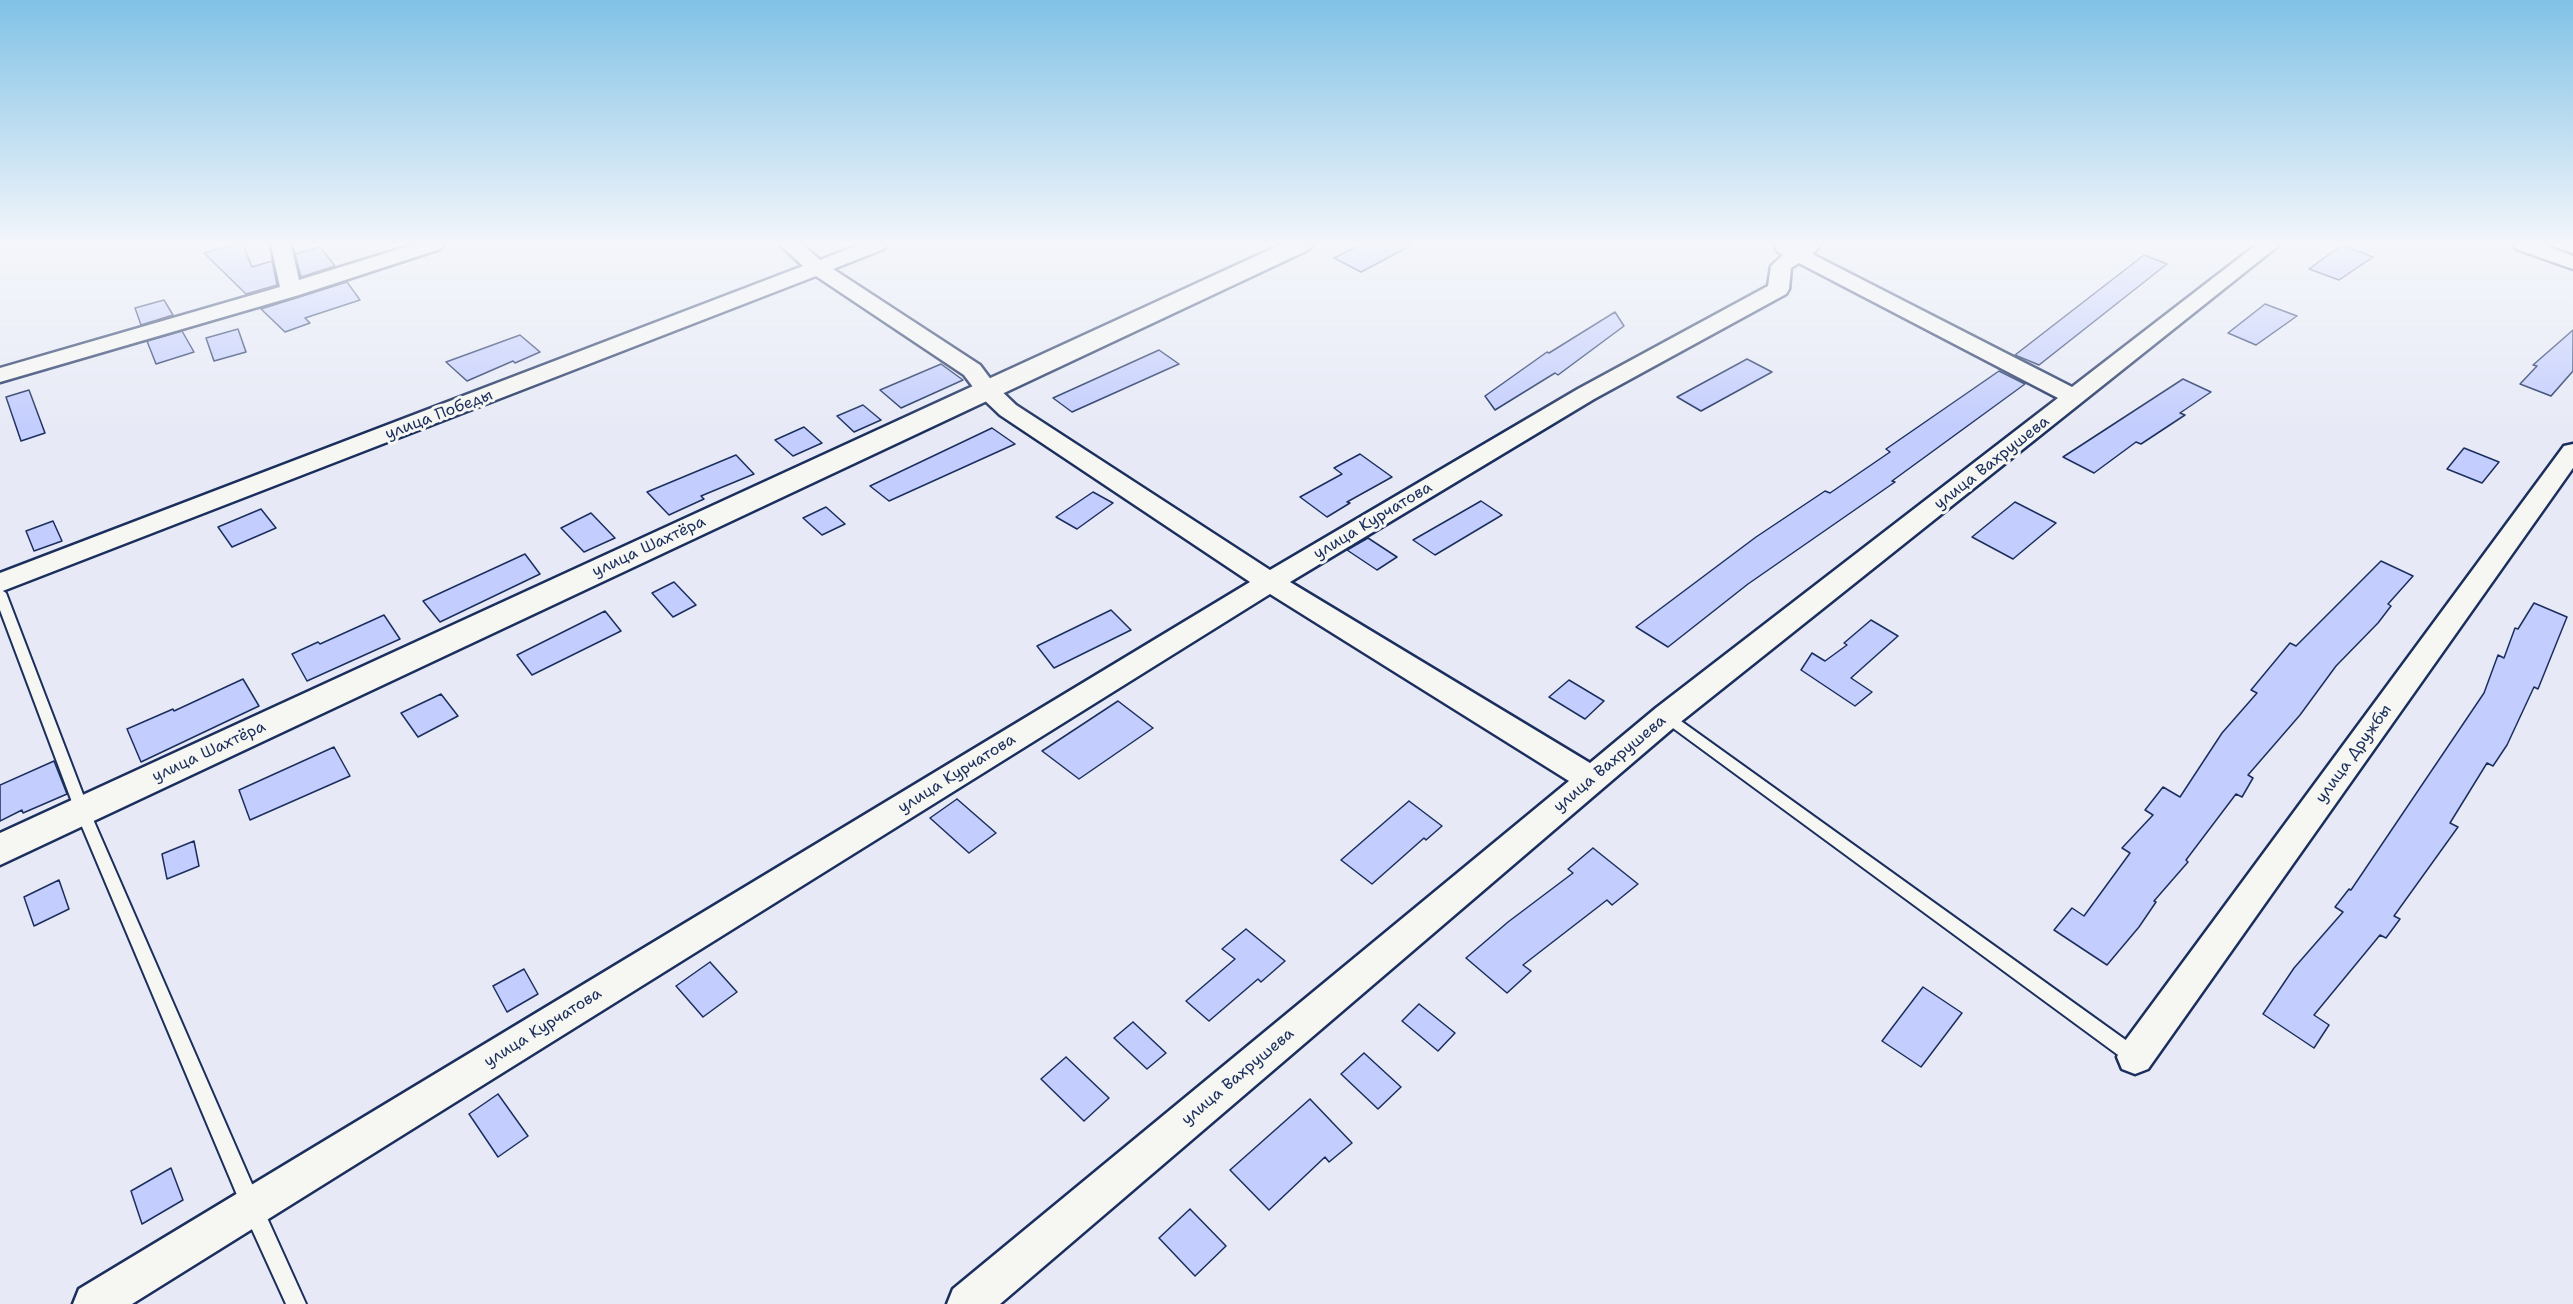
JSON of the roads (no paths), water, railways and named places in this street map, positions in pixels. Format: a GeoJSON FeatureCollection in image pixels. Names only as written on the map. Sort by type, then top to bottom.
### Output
{"type":"FeatureCollection","features":[{"type":"Feature","properties":{"kind":"street"},"geometry":{"type":"LineString","coordinates":[[0,375],[237,306]]}},
{"type":"Feature","properties":{"kind":"street","name":"улица Победы"},"geometry":{"type":"LineString","coordinates":[[0,583],[723,306]]}},
{"type":"Feature","properties":{"kind":"street"},"geometry":{"type":"LineString","coordinates":[[875,306],[972,370],[987,390],[1008,410],[1270,582],[1592,780]]}},
{"type":"Feature","properties":{"kind":"street","name":"улица Шахтёра"},"geometry":{"type":"LineString","coordinates":[[0,850],[1169,306]]}},
{"type":"Feature","properties":{"kind":"street","name":"улица Курчатова"},"geometry":{"type":"LineString","coordinates":[[94,1304],[1270,582],[1586,394],[1747,306]]}},
{"type":"Feature","properties":{"kind":"street"},"geometry":{"type":"LineString","coordinates":[[1904,306],[2075,398]]}},
{"type":"Feature","properties":{"kind":"street","name":"улица Вахрушева"},"geometry":{"type":"LineString","coordinates":[[968,1304],[1667,716],[2192,306]]}},
{"type":"Feature","properties":{"kind":"street","name":"улица Дружбы"},"geometry":{"type":"LineString","coordinates":[[2135,1057],[2573,451]]}},
{"type":"Feature","properties":{"kind":"lane"},"geometry":{"type":"LineString","coordinates":[[0,593],[82,810],[252,1207],[296,1304]]}},
{"type":"Feature","properties":{"kind":"lane"},"geometry":{"type":"LineString","coordinates":[[1667,716],[2135,1057]]}}]}
